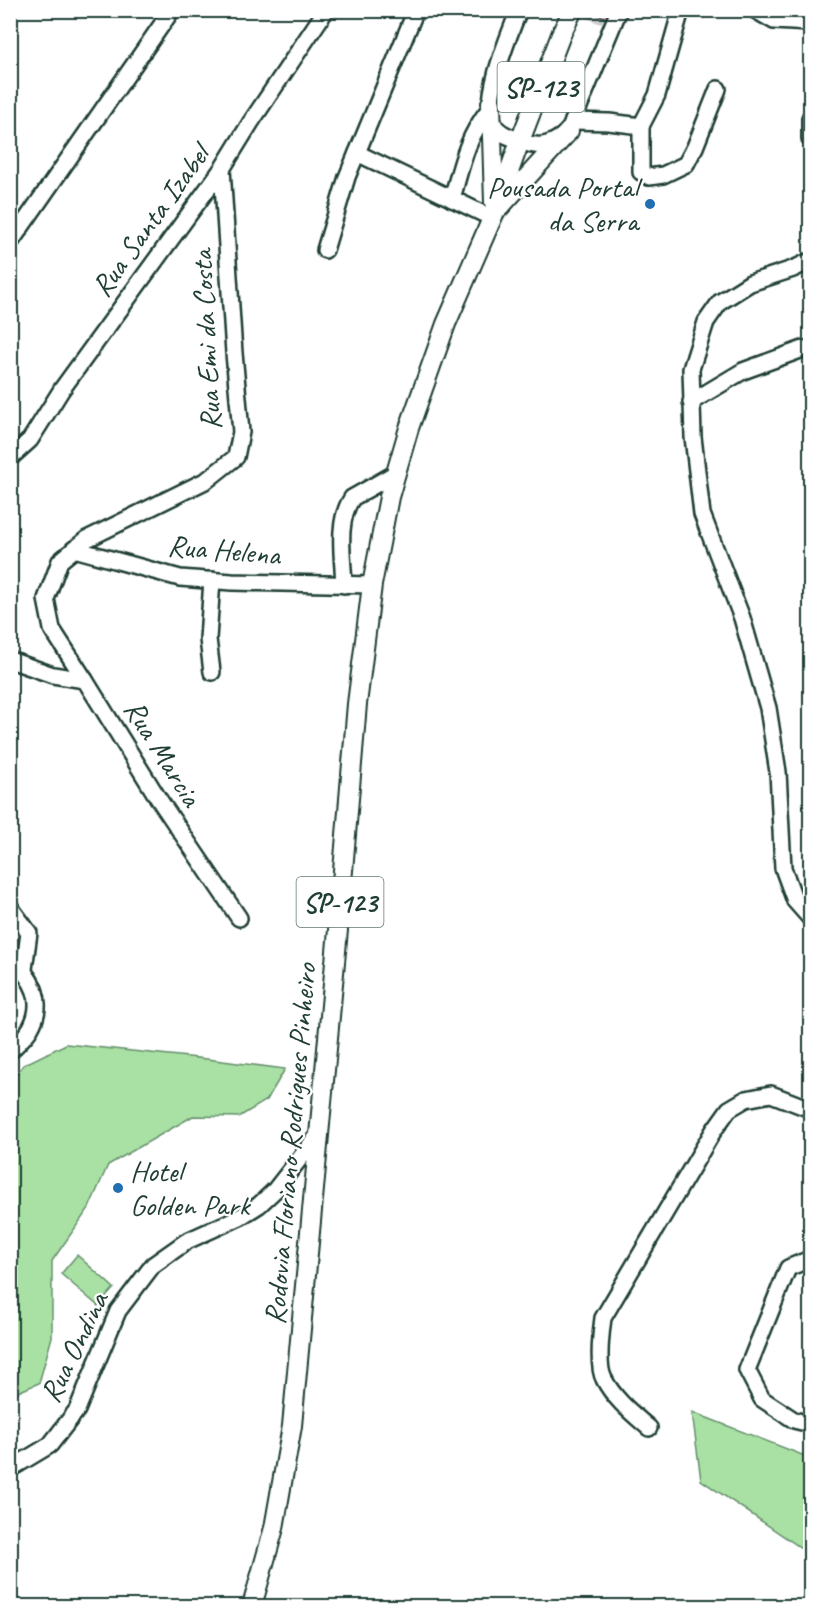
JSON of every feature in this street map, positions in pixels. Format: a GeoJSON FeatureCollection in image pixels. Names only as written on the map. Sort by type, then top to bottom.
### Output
{"type":"FeatureCollection","features":[{"type":"Feature","properties":{"kind":"main road","name":"Rodovia Floriano Rodrigues Pinheiro"},"geometry":{"type":"LineString","coordinates":[[562,33],[566,10]]}},
{"type":"Feature","properties":{"kind":"main road","name":"Rodovia Floriano Rodrigues Pinheiro"},"geometry":{"type":"LineString","coordinates":[[252,1606],[274,1528],[292,1426],[357,704],[372,585],[389,496],[409,428],[446,324],[493,216],[520,141],[573,10]]}},
{"type":"Feature","properties":{"kind":"main road"},"geometry":{"type":"LineString","coordinates":[[490,105],[493,216]]}},
{"type":"Feature","properties":{"kind":"main road"},"geometry":{"type":"LineString","coordinates":[[493,216],[571,126]]}},
{"type":"Feature","properties":{"kind":"street"},"geometry":{"type":"LineString","coordinates":[[10,243],[172,10]]}},
{"type":"Feature","properties":{"kind":"street","name":"Rua Santa Izabel"},"geometry":{"type":"LineString","coordinates":[[10,458],[30,440],[62,389],[222,169],[326,10]]}},
{"type":"Feature","properties":{"kind":"street"},"geometry":{"type":"LineString","coordinates":[[324,250],[357,153],[416,10]]}},
{"type":"Feature","properties":{"kind":"street"},"geometry":{"type":"LineString","coordinates":[[519,10],[501,56],[490,105],[491,117],[496,128],[520,141],[544,146],[556,142],[571,126],[619,10]]}},
{"type":"Feature","properties":{"kind":"street"},"geometry":{"type":"LineString","coordinates":[[681,10],[657,95],[641,126],[641,172],[649,177],[663,175],[686,164],[718,89]]}},
{"type":"Feature","properties":{"kind":"street"},"geometry":{"type":"LineString","coordinates":[[755,10],[810,23]]}},
{"type":"Feature","properties":{"kind":"street"},"geometry":{"type":"LineString","coordinates":[[452,199],[469,139],[490,105]]}},
{"type":"Feature","properties":{"kind":"street"},"geometry":{"type":"LineString","coordinates":[[810,117],[810,139]]}},
{"type":"Feature","properties":{"kind":"street"},"geometry":{"type":"LineString","coordinates":[[571,126],[609,122],[641,126]]}},
{"type":"Feature","properties":{"kind":"street"},"geometry":{"type":"LineString","coordinates":[[357,153],[452,199],[493,216]]}},
{"type":"Feature","properties":{"kind":"street","name":"Rua Emi da Costa"},"geometry":{"type":"LineString","coordinates":[[85,680],[52,629],[46,600],[60,561],[87,539],[207,480],[236,457],[241,432],[222,169]]}},
{"type":"Feature","properties":{"kind":"street"},"geometry":{"type":"LineString","coordinates":[[810,261],[750,283],[720,302],[706,322],[691,369],[691,402],[702,514],[742,618],[768,708],[778,772],[783,868],[795,901],[810,918]]}},
{"type":"Feature","properties":{"kind":"street"},"geometry":{"type":"LineString","coordinates":[[691,402],[743,371],[803,349],[810,349]]}},
{"type":"Feature","properties":{"kind":"street"},"geometry":{"type":"LineString","coordinates":[[344,585],[342,532],[348,504],[352,498],[396,473]]}},
{"type":"Feature","properties":{"kind":"street","name":"Rua Helena"},"geometry":{"type":"LineString","coordinates":[[74,549],[180,578],[372,585]]}},
{"type":"Feature","properties":{"kind":"street"},"geometry":{"type":"LineString","coordinates":[[212,580],[208,639],[212,672]]}},
{"type":"Feature","properties":{"kind":"street","name":"Rua Marcia"},"geometry":{"type":"LineString","coordinates":[[10,660],[53,675],[85,680],[158,798],[239,918]]}},
{"type":"Feature","properties":{"kind":"street"},"geometry":{"type":"LineString","coordinates":[[10,908],[28,933],[24,969]]}},
{"type":"Feature","properties":{"kind":"street"},"geometry":{"type":"LineString","coordinates":[[10,959],[24,969],[32,981],[37,1001],[36,1016],[29,1031],[10,1051]]}},
{"type":"Feature","properties":{"kind":"street"},"geometry":{"type":"LineString","coordinates":[[649,1428],[619,1400],[603,1378],[600,1342],[603,1318],[714,1130],[729,1109],[746,1099],[771,1094],[810,1109]]}},
{"type":"Feature","properties":{"kind":"street","name":"Rua Ondina"},"geometry":{"type":"LineString","coordinates":[[10,1469],[50,1446],[78,1410],[118,1311],[153,1265],[187,1241],[240,1217],[259,1205],[275,1190],[319,1134]]}},
{"type":"Feature","properties":{"kind":"street"},"geometry":{"type":"LineString","coordinates":[[810,1259],[788,1268],[747,1370],[762,1399],[794,1420],[810,1424]]}},
{"type":"Feature","properties":{"kind":"green space"},"geometry":{"type":"Polygon","coordinates":[[[66,1044],[285,1069],[267,1100],[239,1117],[193,1116],[108,1165],[89,1208],[52,1261],[52,1337],[39,1383],[11,1395],[10,1297],[15,1276],[10,1251],[11,1081],[23,1065],[66,1044]]]}},
{"type":"Feature","properties":{"kind":"green space"},"geometry":{"type":"Polygon","coordinates":[[[77,1255],[114,1288],[98,1306],[61,1274],[77,1255]]]}},
{"type":"Feature","properties":{"kind":"green space"},"geometry":{"type":"Polygon","coordinates":[[[692,1412],[810,1458],[810,1554],[701,1480],[692,1412]]]}},
{"type":"Feature","properties":{"kind":"building"},"geometry":{"type":"Polygon","coordinates":[[[587,10],[611,10],[608,19],[587,10]]]}},
{"type":"Feature","properties":{"kind":"place","name":"Pousada Portal da Serra"},"geometry":{"type":"Point","coordinates":[650,204]}},
{"type":"Feature","properties":{"kind":"place","name":"Hotel Golden Park"},"geometry":{"type":"Point","coordinates":[118,1188]}}]}
